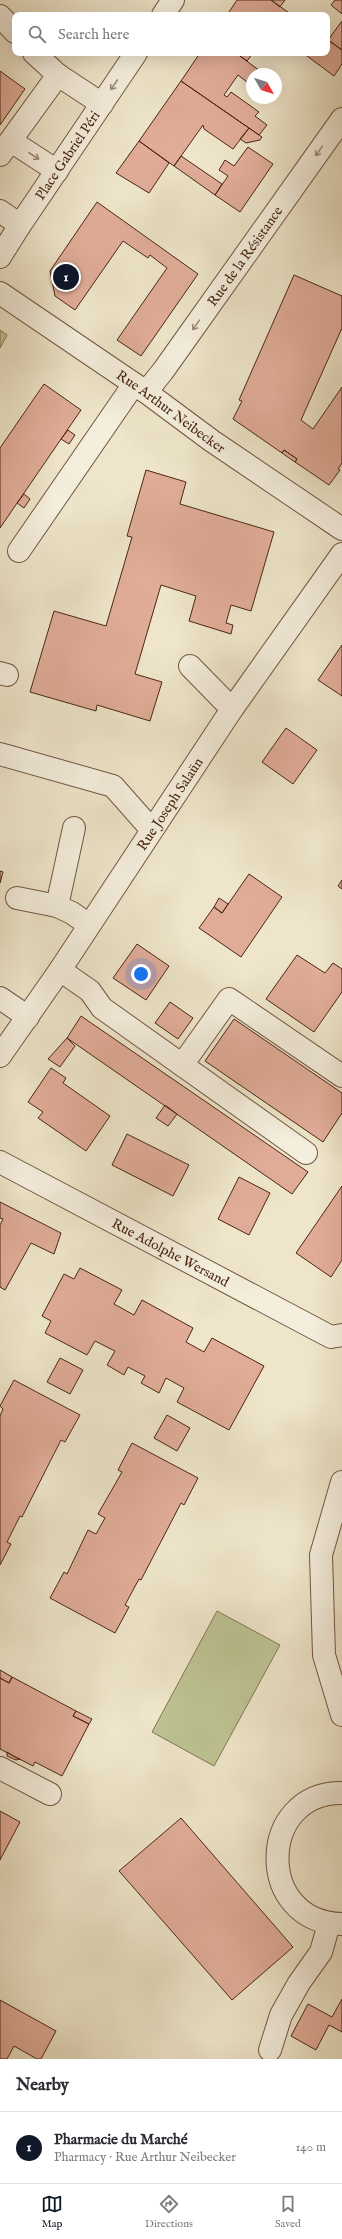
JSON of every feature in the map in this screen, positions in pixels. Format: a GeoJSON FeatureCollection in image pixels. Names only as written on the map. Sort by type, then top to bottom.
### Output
{"type":"FeatureCollection","features":[{"type":"Feature","properties":{"kind":"street"},"geometry":{"type":"LineString","coordinates":[[165,12],[173,0]]}},
{"type":"Feature","properties":{"kind":"street"},"geometry":{"type":"LineString","coordinates":[[0,16],[12,29]]}},
{"type":"Feature","properties":{"kind":"street"},"geometry":{"type":"LineString","coordinates":[[37,56],[58,75],[102,104]]}},
{"type":"Feature","properties":{"kind":"street","name":"Place Gabriel Péri"},"geometry":{"type":"LineString","coordinates":[[0,257],[134,56]]}},
{"type":"Feature","properties":{"kind":"street"},"geometry":{"type":"LineString","coordinates":[[57,171],[6,148],[58,75]]}},
{"type":"Feature","properties":{"kind":"street","name":"Rue de la Résistance"},"geometry":{"type":"LineString","coordinates":[[19,551],[140,388],[163,371],[342,119]]}},
{"type":"Feature","properties":{"kind":"street"},"geometry":{"type":"LineString","coordinates":[[0,211],[20,225]]}},
{"type":"Feature","properties":{"kind":"street","name":"Rue Arthur Neibecker"},"geometry":{"type":"LineString","coordinates":[[0,293],[140,388],[212,441],[342,530]]}},
{"type":"Feature","properties":{"kind":"street","name":"Rue Joseph Salaün"},"geometry":{"type":"LineString","coordinates":[[0,1056],[60,970],[151,829],[232,709],[342,554]]}},
{"type":"Feature","properties":{"kind":"street"},"geometry":{"type":"LineString","coordinates":[[190,666],[232,709]]}},
{"type":"Feature","properties":{"kind":"street"},"geometry":{"type":"LineString","coordinates":[[0,754],[113,786],[151,829]]}},
{"type":"Feature","properties":{"kind":"street"},"geometry":{"type":"LineString","coordinates":[[57,906],[74,828]]}},
{"type":"Feature","properties":{"kind":"street"},"geometry":{"type":"LineString","coordinates":[[17,898],[57,906],[72,913],[89,925]]}},
{"type":"Feature","properties":{"kind":"street"},"geometry":{"type":"LineString","coordinates":[[60,970],[90,991],[102,1008],[306,1153]]}},
{"type":"Feature","properties":{"kind":"street"},"geometry":{"type":"LineString","coordinates":[[0,998],[28,1017]]}},
{"type":"Feature","properties":{"kind":"street"},"geometry":{"type":"LineString","coordinates":[[182,1065],[229,999],[342,1076]]}},
{"type":"Feature","properties":{"kind":"street","name":"Rue Adolphe Wersand"},"geometry":{"type":"LineString","coordinates":[[0,1162],[331,1337],[342,1335]]}},
{"type":"Feature","properties":{"kind":"street"},"geometry":{"type":"LineString","coordinates":[[342,1482],[321,1556],[324,1655],[342,1715]]}},
{"type":"Feature","properties":{"kind":"street"},"geometry":{"type":"LineString","coordinates":[[0,1768],[50,1794]]}},
{"type":"Feature","properties":{"kind":"street"},"geometry":{"type":"LineString","coordinates":[[270,2050],[281,2015],[299,1983],[321,1952],[336,1924],[305,1914],[287,1895],[277,1871],[277,1845],[288,1821],[306,1802],[330,1793],[342,1793]]}},
{"type":"Feature","properties":{"kind":"green space"},"geometry":{"type":"Polygon","coordinates":[[[0,330],[7,335],[0,348],[0,330]]]}},
{"type":"Feature","properties":{"kind":"green space"},"geometry":{"type":"Polygon","coordinates":[[[217,1611],[280,1645],[214,1766],[152,1732],[217,1611]]]}},
{"type":"Feature","properties":{"kind":"building"},"geometry":{"type":"Polygon","coordinates":[[[237,0],[271,0],[288,12],[229,12],[237,0]]]}},
{"type":"Feature","properties":{"kind":"building"},"geometry":{"type":"Polygon","coordinates":[[[271,0],[285,0],[280,7],[271,0]]]}},
{"type":"Feature","properties":{"kind":"building"},"geometry":{"type":"Polygon","coordinates":[[[335,0],[342,0],[342,14],[331,5],[335,0]]]}},
{"type":"Feature","properties":{"kind":"building"},"geometry":{"type":"Polygon","coordinates":[[[342,21],[342,50],[330,41],[330,37],[342,21]]]}},
{"type":"Feature","properties":{"kind":"building"},"geometry":{"type":"Polygon","coordinates":[[[330,41],[342,50],[342,64],[334,76],[307,56],[330,56],[330,41]]]}},
{"type":"Feature","properties":{"kind":"building"},"geometry":{"type":"Polygon","coordinates":[[[198,56],[240,56],[256,68],[246,68],[246,81],[238,75],[224,95],[227,97],[231,92],[259,112],[255,116],[267,125],[259,135],[181,81],[198,56]]]}},
{"type":"Feature","properties":{"kind":"building"},"geometry":{"type":"Polygon","coordinates":[[[240,56],[251,56],[247,61],[240,56]]]}},
{"type":"Feature","properties":{"kind":"building"},"geometry":{"type":"Polygon","coordinates":[[[0,71],[25,89],[0,125],[0,71]]]}},
{"type":"Feature","properties":{"kind":"building"},"geometry":{"type":"Polygon","coordinates":[[[181,81],[249,128],[233,149],[204,129],[203,125],[174,166],[139,141],[181,81]]]}},
{"type":"Feature","properties":{"kind":"building"},"geometry":{"type":"Polygon","coordinates":[[[249,128],[262,137],[260,140],[246,143],[240,139],[249,128]]]}},
{"type":"Feature","properties":{"kind":"building"},"geometry":{"type":"Polygon","coordinates":[[[139,141],[169,163],[149,193],[116,173],[139,141]]]}},
{"type":"Feature","properties":{"kind":"building"},"geometry":{"type":"Polygon","coordinates":[[[248,147],[273,164],[240,212],[215,195],[228,176],[219,170],[225,160],[234,166],[248,147]]]}},
{"type":"Feature","properties":{"kind":"building"},"geometry":{"type":"Polygon","coordinates":[[[181,156],[222,184],[215,195],[174,166],[181,156]]]}},
{"type":"Feature","properties":{"kind":"building"},"geometry":{"type":"Polygon","coordinates":[[[97,202],[198,274],[141,356],[117,340],[167,268],[150,255],[148,258],[123,241],[75,310],[55,296],[50,271],[97,202]]]}},
{"type":"Feature","properties":{"kind":"building"},"geometry":{"type":"Polygon","coordinates":[[[294,275],[342,296],[342,328],[301,420],[313,429],[342,387],[342,463],[338,469],[340,470],[329,485],[295,462],[297,459],[284,450],[282,453],[233,419],[242,401],[239,400],[294,275]]]}},
{"type":"Feature","properties":{"kind":"building"},"geometry":{"type":"Polygon","coordinates":[[[44,384],[81,410],[0,528],[0,448],[44,384]]]}},
{"type":"Feature","properties":{"kind":"building"},"geometry":{"type":"Polygon","coordinates":[[[68,430],[75,435],[69,444],[61,439],[68,430]]]}},
{"type":"Feature","properties":{"kind":"building"},"geometry":{"type":"Polygon","coordinates":[[[284,450],[297,459],[295,462],[282,453],[284,450]]]}},
{"type":"Feature","properties":{"kind":"building"},"geometry":{"type":"Polygon","coordinates":[[[146,470],[186,482],[180,504],[274,532],[251,611],[231,605],[226,623],[233,625],[231,634],[189,621],[196,596],[161,585],[135,674],[162,682],[150,721],[97,705],[96,711],[30,692],[54,611],[106,626],[132,537],[127,536],[146,470]]]}},
{"type":"Feature","properties":{"kind":"building"},"geometry":{"type":"Polygon","coordinates":[[[24,494],[30,499],[24,508],[17,503],[24,494]]]}},
{"type":"Feature","properties":{"kind":"building"},"geometry":{"type":"Polygon","coordinates":[[[342,645],[342,696],[318,680],[342,645]]]}},
{"type":"Feature","properties":{"kind":"building"},"geometry":{"type":"Polygon","coordinates":[[[286,728],[317,750],[293,784],[262,762],[286,728]]]}},
{"type":"Feature","properties":{"kind":"building"},"geometry":{"type":"Polygon","coordinates":[[[0,871],[3,872],[0,883],[0,871]]]}},
{"type":"Feature","properties":{"kind":"building"},"geometry":{"type":"Polygon","coordinates":[[[249,874],[282,897],[241,957],[199,928],[214,907],[222,913],[249,874]]]}},
{"type":"Feature","properties":{"kind":"building"},"geometry":{"type":"Polygon","coordinates":[[[342,880],[342,889],[338,886],[342,880]]]}},
{"type":"Feature","properties":{"kind":"building"},"geometry":{"type":"Polygon","coordinates":[[[219,898],[228,904],[222,913],[214,907],[219,898]]]}},
{"type":"Feature","properties":{"kind":"building"},"geometry":{"type":"Polygon","coordinates":[[[137,944],[169,966],[146,1000],[113,978],[137,944]]]}},
{"type":"Feature","properties":{"kind":"building"},"geometry":{"type":"Polygon","coordinates":[[[297,955],[325,973],[333,963],[342,969],[342,992],[314,1032],[266,999],[297,955]]]}},
{"type":"Feature","properties":{"kind":"building"},"geometry":{"type":"Polygon","coordinates":[[[170,1002],[193,1018],[178,1039],[155,1023],[170,1002]]]}},
{"type":"Feature","properties":{"kind":"building"},"geometry":{"type":"Polygon","coordinates":[[[81,1016],[308,1172],[292,1194],[67,1038],[81,1016]]]}},
{"type":"Feature","properties":{"kind":"building"},"geometry":{"type":"Polygon","coordinates":[[[234,1019],[342,1093],[342,1113],[323,1142],[205,1061],[234,1019]]]}},
{"type":"Feature","properties":{"kind":"building"},"geometry":{"type":"Polygon","coordinates":[[[67,1038],[75,1046],[60,1067],[48,1059],[67,1038]]]}},
{"type":"Feature","properties":{"kind":"building"},"geometry":{"type":"Polygon","coordinates":[[[51,1068],[66,1078],[63,1083],[110,1116],[86,1151],[38,1118],[43,1112],[28,1102],[51,1068]]]}},
{"type":"Feature","properties":{"kind":"building"},"geometry":{"type":"Polygon","coordinates":[[[165,1105],[177,1114],[168,1126],[156,1118],[165,1105]]]}},
{"type":"Feature","properties":{"kind":"building"},"geometry":{"type":"Polygon","coordinates":[[[127,1134],[189,1165],[173,1196],[112,1165],[127,1134]]]}},
{"type":"Feature","properties":{"kind":"building"},"geometry":{"type":"Polygon","coordinates":[[[239,1177],[270,1193],[249,1235],[218,1219],[239,1177]]]}},
{"type":"Feature","properties":{"kind":"building"},"geometry":{"type":"Polygon","coordinates":[[[342,1186],[342,1260],[331,1277],[296,1253],[342,1186]]]}},
{"type":"Feature","properties":{"kind":"building"},"geometry":{"type":"Polygon","coordinates":[[[0,1202],[61,1233],[54,1254],[31,1243],[5,1290],[0,1287],[0,1225],[3,1219],[0,1218],[0,1202]]]}},
{"type":"Feature","properties":{"kind":"building"},"geometry":{"type":"Polygon","coordinates":[[[80,1268],[122,1290],[114,1304],[134,1315],[142,1300],[193,1328],[186,1342],[204,1352],[212,1338],[264,1366],[229,1430],[177,1402],[184,1388],[166,1378],[159,1393],[141,1383],[145,1376],[128,1367],[124,1375],[107,1365],[115,1351],[95,1341],[87,1355],[45,1333],[51,1321],[42,1316],[64,1274],[74,1279],[80,1268]]]}},
{"type":"Feature","properties":{"kind":"building"},"geometry":{"type":"Polygon","coordinates":[[[60,1358],[83,1370],[70,1394],[47,1382],[60,1358]]]}},
{"type":"Feature","properties":{"kind":"building"},"geometry":{"type":"Polygon","coordinates":[[[14,1380],[80,1415],[65,1442],[61,1440],[22,1517],[20,1516],[7,1542],[11,1544],[0,1565],[0,1416],[3,1409],[0,1406],[14,1380]]]}},
{"type":"Feature","properties":{"kind":"building"},"geometry":{"type":"Polygon","coordinates":[[[167,1415],[190,1428],[177,1451],[154,1438],[167,1415]]]}},
{"type":"Feature","properties":{"kind":"building"},"geometry":{"type":"Polygon","coordinates":[[[132,1443],[198,1478],[184,1505],[181,1503],[141,1580],[139,1579],[125,1605],[129,1607],[115,1633],[50,1598],[64,1572],[67,1574],[88,1530],[96,1534],[105,1518],[98,1514],[122,1472],[118,1470],[132,1443]]]}},
{"type":"Feature","properties":{"kind":"building"},"geometry":{"type":"Polygon","coordinates":[[[0,1670],[12,1677],[9,1683],[0,1678],[0,1670]]]}},
{"type":"Feature","properties":{"kind":"building"},"geometry":{"type":"Polygon","coordinates":[[[12,1677],[76,1711],[73,1716],[89,1724],[62,1776],[35,1762],[33,1766],[0,1749],[0,1678],[9,1683],[12,1677]]]}},
{"type":"Feature","properties":{"kind":"building"},"geometry":{"type":"Polygon","coordinates":[[[76,1711],[92,1719],[89,1724],[73,1716],[76,1711]]]}},
{"type":"Feature","properties":{"kind":"building"},"geometry":{"type":"Polygon","coordinates":[[[7,1752],[20,1759],[16,1760],[7,1756],[7,1752]]]}},
{"type":"Feature","properties":{"kind":"building"},"geometry":{"type":"Polygon","coordinates":[[[0,1811],[20,1822],[0,1860],[0,1811]]]}},
{"type":"Feature","properties":{"kind":"building"},"geometry":{"type":"Polygon","coordinates":[[[181,1818],[293,1947],[232,2000],[119,1871],[181,1818]]]}},
{"type":"Feature","properties":{"kind":"building"},"geometry":{"type":"Polygon","coordinates":[[[342,1999],[342,2032],[329,2025],[316,2050],[291,2036],[308,2004],[332,2017],[342,1999]]]}},
{"type":"Feature","properties":{"kind":"building"},"geometry":{"type":"Polygon","coordinates":[[[0,2000],[56,2031],[41,2059],[37,2059],[14,2046],[7,2059],[0,2059],[0,2000]]]}},
{"type":"Feature","properties":{"kind":"place","name":"Pharmacie du Marché"},"geometry":{"type":"Point","coordinates":[66,277]}}]}
